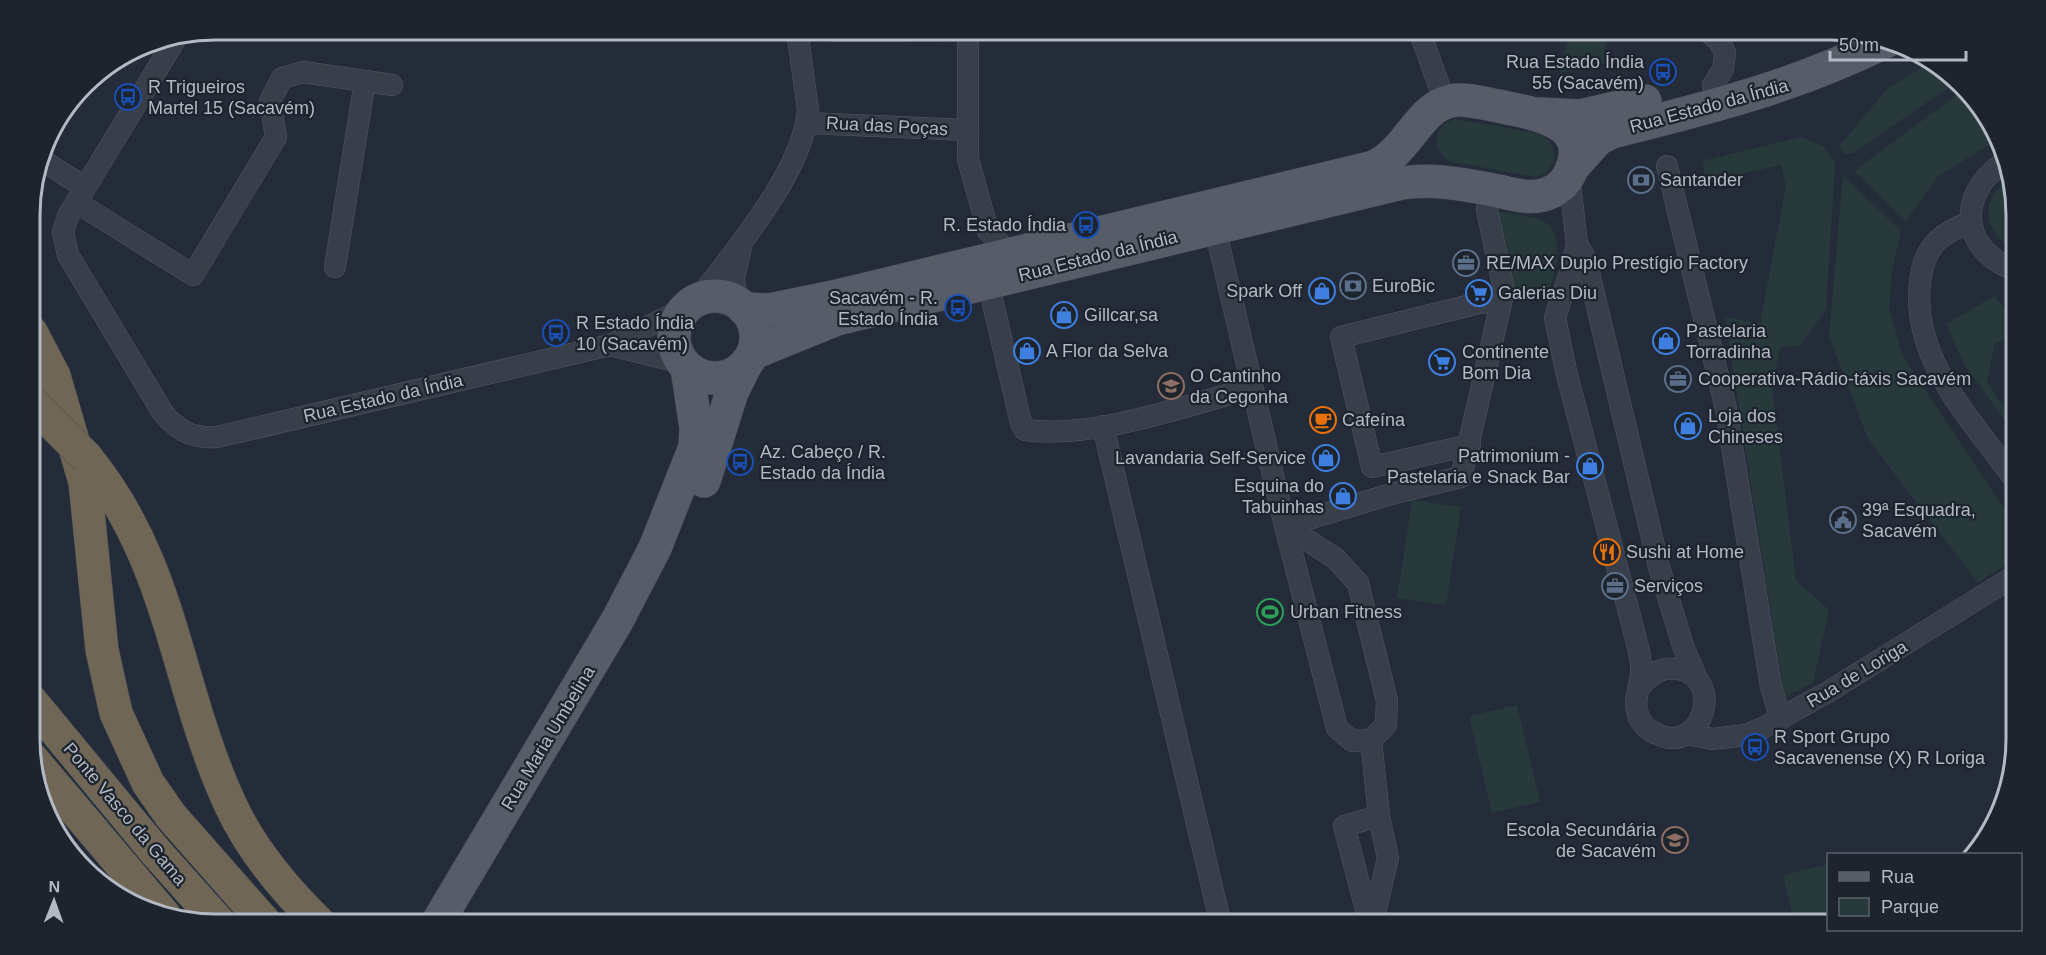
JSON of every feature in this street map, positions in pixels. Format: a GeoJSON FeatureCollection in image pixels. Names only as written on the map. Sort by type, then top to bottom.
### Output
{"type":"FeatureCollection","features":[{"type":"Feature","properties":{"kind":"highway"},"geometry":{"type":"LineString","coordinates":[[41,351],[54,376],[85,482],[102,650],[116,713],[148,783],[171,816],[257,914]]}},
{"type":"Feature","properties":{"kind":"highway"},"geometry":{"type":"LineString","coordinates":[[41,411],[79,449],[105,480],[135,530],[157,581],[203,733],[231,808],[269,867],[311,914]]}},
{"type":"Feature","properties":{"kind":"highway","name":"Ponte Vasco da Gama"},"geometry":{"type":"LineString","coordinates":[[40,711],[148,843],[211,914]]}},
{"type":"Feature","properties":{"kind":"highway","name":"Ponte Vasco da Gama"},"geometry":{"type":"LineString","coordinates":[[44,773],[154,903]]}},
{"type":"Feature","properties":{"kind":"main road","name":"Rua Estado da Índia"},"geometry":{"type":"LineString","coordinates":[[1539,114],[1580,116],[1713,85],[1779,68],[1837,41]]}},
{"type":"Feature","properties":{"kind":"main road","name":"Rua Estado da Índia"},"geometry":{"type":"LineString","coordinates":[[750,358],[822,323],[1402,183],[1449,182],[1536,196],[1555,190],[1598,139],[1612,132],[1732,103],[1789,85],[1876,46]]}},
{"type":"Feature","properties":{"kind":"main road","name":"Rua Estado da Índia"},"geometry":{"type":"LineString","coordinates":[[741,306],[770,310],[1011,255],[1374,167],[1393,155],[1434,108],[1445,102],[1464,100],[1549,117],[1565,129],[1574,147],[1571,172]]}},
{"type":"Feature","properties":{"kind":"main road","name":"Rua Estado da Índia"},"geometry":{"type":"LineString","coordinates":[[1421,124],[1418,134],[1419,154],[1430,172],[1449,182]]}},
{"type":"Feature","properties":{"kind":"main road"},"geometry":{"type":"LineString","coordinates":[[724,297],[741,306],[753,322],[756,337],[750,358],[730,375],[718,378],[707,377],[685,365],[677,352],[674,329],[692,304],[724,297]]}},
{"type":"Feature","properties":{"kind":"main road","name":"Rua Maria Umbelina"},"geometry":{"type":"LineString","coordinates":[[655,548],[681,518],[705,480],[732,392],[750,358]]}},
{"type":"Feature","properties":{"kind":"main road","name":"Rua Maria Umbelina"},"geometry":{"type":"LineString","coordinates":[[443,914],[607,638],[655,548],[695,447],[696,428],[685,365]]}},
{"type":"Feature","properties":{"kind":"street"},"geometry":{"type":"LineString","coordinates":[[1422,40],[1428,50],[1445,102]]}},
{"type":"Feature","properties":{"kind":"street"},"geometry":{"type":"LineString","coordinates":[[1713,85],[1723,69],[1725,52],[1718,40]]}},
{"type":"Feature","properties":{"kind":"street"},"geometry":{"type":"LineString","coordinates":[[692,304],[742,241],[788,171],[807,123],[808,110],[798,41]]}},
{"type":"Feature","properties":{"kind":"street"},"geometry":{"type":"LineString","coordinates":[[971,41],[966,130],[973,184],[988,231],[1011,255]]}},
{"type":"Feature","properties":{"kind":"street","name":"Rua Estado da Índia"},"geometry":{"type":"LineString","coordinates":[[171,47],[80,194],[63,232],[68,255],[163,413],[178,429],[190,435],[217,437],[610,345],[692,304]]}},
{"type":"Feature","properties":{"kind":"street"},"geometry":{"type":"LineString","coordinates":[[48,165],[80,194],[193,275],[276,137],[270,101],[282,78],[303,72],[392,85]]}},
{"type":"Feature","properties":{"kind":"street"},"geometry":{"type":"LineString","coordinates":[[335,267],[365,81]]}},
{"type":"Feature","properties":{"kind":"street","name":"Rua das Poças"},"geometry":{"type":"LineString","coordinates":[[807,123],[966,130]]}},
{"type":"Feature","properties":{"kind":"street"},"geometry":{"type":"LineString","coordinates":[[1667,166],[1726,409],[1771,687],[1781,719]]}},
{"type":"Feature","properties":{"kind":"street"},"geometry":{"type":"LineString","coordinates":[[1999,166],[1977,187],[1971,204],[1971,222],[1976,239],[1986,254],[2006,267]]}},
{"type":"Feature","properties":{"kind":"street"},"geometry":{"type":"LineString","coordinates":[[1571,172],[1576,244],[1571,270],[1555,317],[1569,382],[1639,651],[1641,671],[1636,700],[1637,712],[1642,723],[1650,731],[1673,738],[1687,734],[1695,728],[1705,709],[1706,700],[1683,646],[1659,567],[1586,260],[1576,244]]}},
{"type":"Feature","properties":{"kind":"street"},"geometry":{"type":"LineString","coordinates":[[1286,526],[1390,494],[1461,477],[1504,290],[1487,210],[1490,190]]}},
{"type":"Feature","properties":{"kind":"street"},"geometry":{"type":"LineString","coordinates":[[1536,196],[1558,207],[1573,222]]}},
{"type":"Feature","properties":{"kind":"street"},"geometry":{"type":"LineString","coordinates":[[1971,222],[1939,237],[1928,250],[1921,270],[1917,303],[1924,340],[1937,370],[2006,467]]}},
{"type":"Feature","properties":{"kind":"street"},"geometry":{"type":"LineString","coordinates":[[1215,228],[1252,388],[1286,526],[1337,728],[1352,741],[1371,740],[1386,725],[1387,701],[1358,583],[1335,558],[1286,526]]}},
{"type":"Feature","properties":{"kind":"street"},"geometry":{"type":"LineString","coordinates":[[741,306],[734,279],[742,241]]}},
{"type":"Feature","properties":{"kind":"street"},"geometry":{"type":"LineString","coordinates":[[988,282],[1021,423],[1025,430],[1046,433],[1103,426],[1252,388]]}},
{"type":"Feature","properties":{"kind":"street"},"geometry":{"type":"LineString","coordinates":[[1470,445],[1372,467],[1341,337],[1479,303],[1501,300]]}},
{"type":"Feature","properties":{"kind":"street","name":"Rua Estado da Índia"},"geometry":{"type":"LineString","coordinates":[[610,345],[685,365]]}},
{"type":"Feature","properties":{"kind":"street"},"geometry":{"type":"LineString","coordinates":[[1103,426],[1218,914]]}},
{"type":"Feature","properties":{"kind":"street","name":"Rua de Loriga"},"geometry":{"type":"LineString","coordinates":[[1687,734],[1712,739],[1746,735],[1781,719],[2006,582]]}},
{"type":"Feature","properties":{"kind":"street"},"geometry":{"type":"LineString","coordinates":[[1639,688],[1646,678],[1667,669],[1679,669],[1698,682]]}},
{"type":"Feature","properties":{"kind":"street"},"geometry":{"type":"LineString","coordinates":[[1371,740],[1379,816],[1389,858],[1374,914]]}},
{"type":"Feature","properties":{"kind":"street"},"geometry":{"type":"LineString","coordinates":[[1368,914],[1344,826],[1379,816]]}},
{"type":"Feature","properties":{"kind":"green space"},"geometry":{"type":"Polygon","coordinates":[[[1568,40],[1607,40],[1604,64],[1560,73],[1568,40]]]}},
{"type":"Feature","properties":{"kind":"green space"},"geometry":{"type":"Polygon","coordinates":[[[1922,67],[1949,87],[1853,153],[1845,154],[1839,146],[1888,88],[1922,67]]]}},
{"type":"Feature","properties":{"kind":"green space"},"geometry":{"type":"Polygon","coordinates":[[[1957,95],[1982,128],[1990,144],[1938,176],[1906,221],[1854,171],[1957,95]]]}},
{"type":"Feature","properties":{"kind":"green space"},"geometry":{"type":"Polygon","coordinates":[[[1455,119],[1546,137],[1553,146],[1554,162],[1545,174],[1535,177],[1448,161],[1439,150],[1437,137],[1443,126],[1455,119]]]}},
{"type":"Feature","properties":{"kind":"green space"},"geometry":{"type":"Polygon","coordinates":[[[1801,137],[1824,146],[1835,163],[1826,310],[1799,346],[1780,347],[1772,387],[1796,580],[1829,610],[1813,683],[1784,697],[1725,317],[1760,323],[1786,186],[1781,165],[1707,181],[1702,161],[1801,137]]]}},
{"type":"Feature","properties":{"kind":"green space"},"geometry":{"type":"Polygon","coordinates":[[[1843,175],[1901,231],[1892,271],[1889,308],[1903,357],[2006,512],[2006,564],[1978,583],[1868,439],[1829,336],[1843,175]]]}},
{"type":"Feature","properties":{"kind":"green space"},"geometry":{"type":"Polygon","coordinates":[[[2003,185],[2006,244],[1996,235],[1988,216],[1989,206],[2003,185]]]}},
{"type":"Feature","properties":{"kind":"green space"},"geometry":{"type":"Polygon","coordinates":[[[1495,211],[1538,219],[1548,224],[1554,232],[1557,242],[1556,265],[1547,296],[1510,289],[1495,211]]]}},
{"type":"Feature","properties":{"kind":"green space"},"geometry":{"type":"Polygon","coordinates":[[[1994,296],[2006,310],[2006,338],[1994,345],[1987,382],[2006,409],[2006,422],[1965,366],[1946,324],[1994,296]]]}},
{"type":"Feature","properties":{"kind":"green space"},"geometry":{"type":"Polygon","coordinates":[[[1412,500],[1461,507],[1446,605],[1397,598],[1412,500]]]}},
{"type":"Feature","properties":{"kind":"green space"},"geometry":{"type":"Polygon","coordinates":[[[1517,705],[1540,802],[1492,813],[1469,716],[1517,705]]]}},
{"type":"Feature","properties":{"kind":"green space"},"geometry":{"type":"Polygon","coordinates":[[[1827,864],[1827,914],[1792,914],[1783,875],[1827,864]]]}},
{"type":"Feature","properties":{"kind":"place","name":"Rua Estado Índia 55 (Sacavém)"},"geometry":{"type":"Point","coordinates":[1663,72]}},
{"type":"Feature","properties":{"kind":"place","name":"R Trigueiros Martel 15 (Sacavém)"},"geometry":{"type":"Point","coordinates":[128,97]}},
{"type":"Feature","properties":{"kind":"place","name":"Santander"},"geometry":{"type":"Point","coordinates":[1641,180]}},
{"type":"Feature","properties":{"kind":"place","name":"R. Estado Índia"},"geometry":{"type":"Point","coordinates":[1086,225]}},
{"type":"Feature","properties":{"kind":"place","name":"RE/MAX Duplo Prestígio Factory"},"geometry":{"type":"Point","coordinates":[1466,263]}},
{"type":"Feature","properties":{"kind":"place","name":"EuroBic"},"geometry":{"type":"Point","coordinates":[1353,286]}},
{"type":"Feature","properties":{"kind":"place","name":"Spark Off"},"geometry":{"type":"Point","coordinates":[1322,291]}},
{"type":"Feature","properties":{"kind":"place","name":"Galerias Diu"},"geometry":{"type":"Point","coordinates":[1479,293]}},
{"type":"Feature","properties":{"kind":"place","name":"Sacavém - R. Estado Índia"},"geometry":{"type":"Point","coordinates":[958,308]}},
{"type":"Feature","properties":{"kind":"place","name":"Gillcar,sa"},"geometry":{"type":"Point","coordinates":[1064,315]}},
{"type":"Feature","properties":{"kind":"place","name":"R Estado Índia 10 (Sacavém)"},"geometry":{"type":"Point","coordinates":[556,333]}},
{"type":"Feature","properties":{"kind":"place","name":"Pastelaria Torradinha"},"geometry":{"type":"Point","coordinates":[1666,341]}},
{"type":"Feature","properties":{"kind":"place","name":"A Flor da Selva"},"geometry":{"type":"Point","coordinates":[1027,351]}},
{"type":"Feature","properties":{"kind":"place","name":"Continente Bom Dia"},"geometry":{"type":"Point","coordinates":[1442,362]}},
{"type":"Feature","properties":{"kind":"place","name":"Cooperativa-Rádio-táxis Sacavém"},"geometry":{"type":"Point","coordinates":[1678,379]}},
{"type":"Feature","properties":{"kind":"place","name":"O Cantinho da Cegonha"},"geometry":{"type":"Point","coordinates":[1171,386]}},
{"type":"Feature","properties":{"kind":"place","name":"Cafeína"},"geometry":{"type":"Point","coordinates":[1323,420]}},
{"type":"Feature","properties":{"kind":"place","name":"Loja dos Chineses"},"geometry":{"type":"Point","coordinates":[1688,426]}},
{"type":"Feature","properties":{"kind":"place","name":"Lavandaria Self-Service"},"geometry":{"type":"Point","coordinates":[1326,458]}},
{"type":"Feature","properties":{"kind":"place","name":"Az. Cabeço / R. Estado da Índia"},"geometry":{"type":"Point","coordinates":[740,462]}},
{"type":"Feature","properties":{"kind":"place","name":"Patrimonium - Pastelaria e Snack Bar"},"geometry":{"type":"Point","coordinates":[1590,466]}},
{"type":"Feature","properties":{"kind":"place","name":"Esquina do Tabuinhas"},"geometry":{"type":"Point","coordinates":[1343,496]}},
{"type":"Feature","properties":{"kind":"place","name":"39ª Esquadra, Sacavém"},"geometry":{"type":"Point","coordinates":[1843,520]}},
{"type":"Feature","properties":{"kind":"place","name":"Sushi at Home"},"geometry":{"type":"Point","coordinates":[1607,552]}},
{"type":"Feature","properties":{"kind":"place","name":"Serviços"},"geometry":{"type":"Point","coordinates":[1615,586]}},
{"type":"Feature","properties":{"kind":"place","name":"Urban Fitness"},"geometry":{"type":"Point","coordinates":[1270,612]}},
{"type":"Feature","properties":{"kind":"place","name":"R Sport Grupo Sacavenense (X) R Loriga"},"geometry":{"type":"Point","coordinates":[1755,747]}},
{"type":"Feature","properties":{"kind":"place","name":"Escola Secundária de Sacavém"},"geometry":{"type":"Point","coordinates":[1675,840]}}]}
